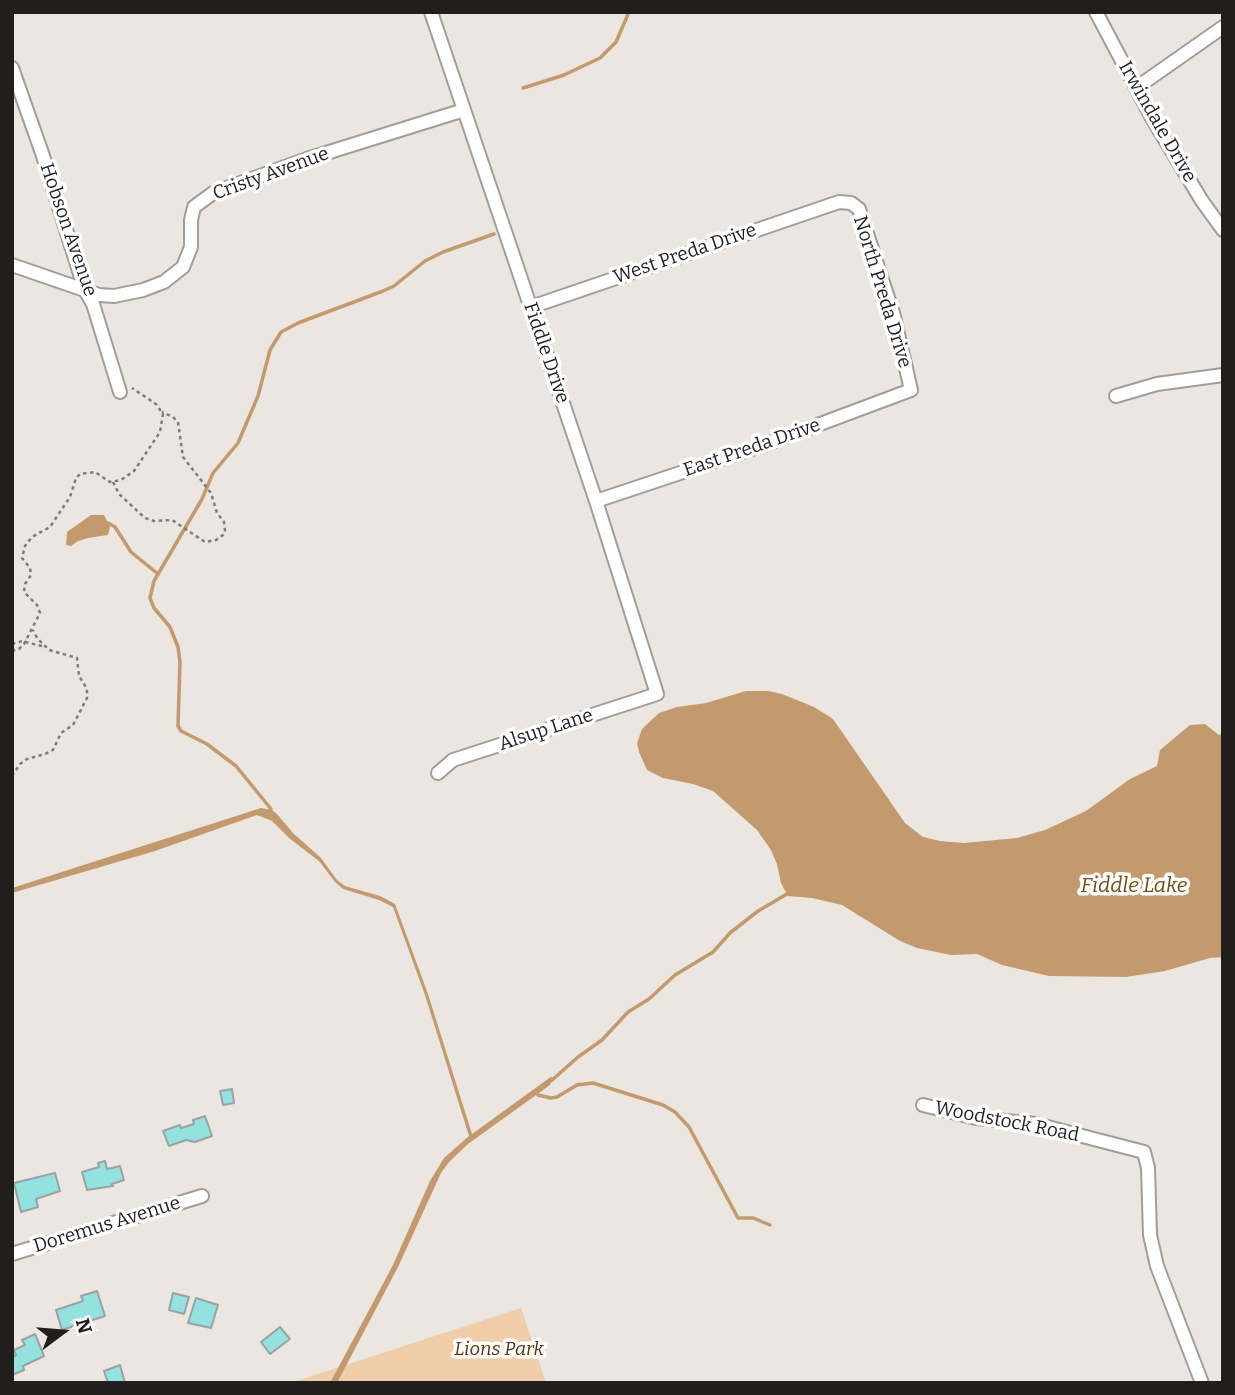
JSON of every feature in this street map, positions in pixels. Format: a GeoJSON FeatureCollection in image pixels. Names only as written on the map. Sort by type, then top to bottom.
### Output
{"type":"FeatureCollection","features":[{"type":"Feature","properties":{"kind":"street","name":"Fiddle Drive"},"geometry":{"type":"LineString","coordinates":[[431,12],[596,501],[657,694]]}},
{"type":"Feature","properties":{"kind":"street","name":"Irwindale Drive"},"geometry":{"type":"LineString","coordinates":[[1096,12],[1136,89],[1202,201],[1223,230]]}},
{"type":"Feature","properties":{"kind":"street"},"geometry":{"type":"LineString","coordinates":[[1136,89],[1223,27]]}},
{"type":"Feature","properties":{"kind":"street","name":"Hobson Avenue"},"geometry":{"type":"LineString","coordinates":[[12,68],[85,289],[93,304],[118,386]]}},
{"type":"Feature","properties":{"kind":"street","name":"Cristy Avenue"},"geometry":{"type":"LineString","coordinates":[[12,265],[99,295],[114,296],[143,290],[164,282],[183,267],[191,247],[194,207],[212,193],[307,159],[464,110]]}},
{"type":"Feature","properties":{"kind":"street","name":"West Preda Drive"},"geometry":{"type":"LineString","coordinates":[[531,307],[839,202]]}},
{"type":"Feature","properties":{"kind":"street","name":"North Preda Drive"},"geometry":{"type":"LineString","coordinates":[[839,202],[851,202],[859,209],[894,316],[911,390],[906,393]]}},
{"type":"Feature","properties":{"kind":"street"},"geometry":{"type":"LineString","coordinates":[[1116,396],[1157,384],[1223,375]]}},
{"type":"Feature","properties":{"kind":"street","name":"East Preda Drive"},"geometry":{"type":"LineString","coordinates":[[596,501],[764,445],[906,393]]}},
{"type":"Feature","properties":{"kind":"street","name":"Alsup Lane"},"geometry":{"type":"LineString","coordinates":[[438,773],[453,760],[657,694]]}},
{"type":"Feature","properties":{"kind":"street","name":"Woodstock Road"},"geometry":{"type":"LineString","coordinates":[[923,1105],[976,1118],[1036,1124],[1144,1152],[1148,1168],[1150,1235],[1157,1266],[1202,1383]]}},
{"type":"Feature","properties":{"kind":"street","name":"Doremus Avenue"},"geometry":{"type":"LineString","coordinates":[[12,1254],[202,1196]]}},
{"type":"Feature","properties":{"kind":"path"},"geometry":{"type":"LineString","coordinates":[[12,651],[19,649],[26,641],[40,613],[37,605],[24,592],[25,584],[31,575],[30,568],[22,558],[25,546],[32,537],[50,527],[70,497],[80,474],[95,472],[112,481],[119,494],[145,518],[154,521],[172,520],[205,542],[216,540],[225,531],[225,522],[216,513],[211,493],[183,457],[178,422],[162,412],[156,404],[118,386]]}},
{"type":"Feature","properties":{"kind":"path"},"geometry":{"type":"LineString","coordinates":[[112,481],[121,480],[134,471],[160,432],[162,412]]}},
{"type":"Feature","properties":{"kind":"path"},"geometry":{"type":"LineString","coordinates":[[33,630],[44,647]]}},
{"type":"Feature","properties":{"kind":"path"},"geometry":{"type":"LineString","coordinates":[[12,644],[30,641],[56,653],[77,658],[79,676],[87,689],[87,698],[79,717],[61,733],[53,750],[27,759],[12,776]]}},
{"type":"Feature","properties":{"kind":"green space","name":"Lions Park"},"geometry":{"type":"Polygon","coordinates":[[[521,1308],[546,1383],[290,1383],[521,1308]]]}},
{"type":"Feature","properties":{"kind":"water"},"geometry":{"type":"Polygon","coordinates":[[[91,515],[104,515],[110,527],[108,535],[88,538],[71,546],[66,545],[67,532],[91,515]]]}},
{"type":"Feature","properties":{"kind":"water","name":"Fiddle Lake"},"geometry":{"type":"Polygon","coordinates":[[[746,691],[782,694],[814,707],[833,719],[905,823],[923,837],[940,841],[964,843],[1017,838],[1045,830],[1086,811],[1130,779],[1157,766],[1160,750],[1190,725],[1205,724],[1219,735],[1223,733],[1223,957],[1126,977],[1049,976],[1002,965],[977,954],[951,955],[917,948],[900,941],[842,905],[788,896],[771,850],[757,830],[713,791],[663,778],[647,770],[637,743],[642,729],[659,713],[746,691]]]}},
{"type":"Feature","properties":{"kind":"water"},"geometry":{"type":"Polygon","coordinates":[[[261,808],[277,814],[345,886],[380,896],[395,904],[428,994],[472,1134],[552,1076],[550,1085],[468,1144],[441,1173],[398,1267],[337,1383],[330,1383],[393,1265],[430,1181],[444,1158],[469,1136],[425,995],[393,907],[343,889],[319,861],[272,821],[257,815],[155,851],[12,893],[12,888],[261,808]]]}},
{"type":"Feature","properties":{"kind":"building"},"geometry":{"type":"Polygon","coordinates":[[[232,1089],[234,1103],[223,1105],[220,1091],[232,1089]]]}},
{"type":"Feature","properties":{"kind":"building"},"geometry":{"type":"Polygon","coordinates":[[[205,1116],[212,1136],[169,1146],[163,1131],[180,1125],[181,1128],[194,1124],[193,1120],[205,1116]]]}},
{"type":"Feature","properties":{"kind":"building"},"geometry":{"type":"Polygon","coordinates":[[[105,1161],[107,1169],[120,1166],[124,1180],[112,1184],[113,1186],[87,1190],[82,1172],[99,1167],[98,1163],[105,1161]]]}},
{"type":"Feature","properties":{"kind":"building"},"geometry":{"type":"Polygon","coordinates":[[[55,1173],[60,1191],[36,1199],[38,1207],[21,1212],[14,1183],[55,1173]]]}},
{"type":"Feature","properties":{"kind":"building"},"geometry":{"type":"Polygon","coordinates":[[[97,1291],[105,1316],[62,1330],[56,1310],[83,1301],[81,1296],[97,1291]]]}},
{"type":"Feature","properties":{"kind":"building"},"geometry":{"type":"Polygon","coordinates":[[[173,1293],[189,1297],[184,1314],[169,1310],[173,1293]]]}},
{"type":"Feature","properties":{"kind":"building"},"geometry":{"type":"Polygon","coordinates":[[[196,1298],[218,1305],[211,1328],[188,1323],[196,1298]]]}},
{"type":"Feature","properties":{"kind":"building"},"geometry":{"type":"Polygon","coordinates":[[[280,1327],[290,1339],[270,1354],[261,1342],[280,1327]]]}},
{"type":"Feature","properties":{"kind":"building"},"geometry":{"type":"Polygon","coordinates":[[[35,1334],[44,1356],[23,1366],[24,1370],[12,1375],[12,1357],[16,1355],[14,1350],[25,1345],[22,1340],[35,1334]]]}},
{"type":"Feature","properties":{"kind":"building"},"geometry":{"type":"Polygon","coordinates":[[[120,1365],[125,1383],[108,1383],[104,1371],[120,1365]]]}},
{"type":"Feature","properties":{"kind":"waterway"},"geometry":{"type":"LineString","coordinates":[[523,88],[564,75],[600,58],[616,42],[629,12]]}},
{"type":"Feature","properties":{"kind":"waterway"},"geometry":{"type":"LineString","coordinates":[[271,809],[236,766],[207,744],[181,731],[178,726],[178,647],[170,627],[154,608],[150,598],[154,581],[202,499],[213,473],[238,443],[258,396],[270,350],[281,332],[394,286],[425,261],[494,234]]}},
{"type":"Feature","properties":{"kind":"waterway"},"geometry":{"type":"LineString","coordinates":[[108,523],[115,527],[131,552],[158,574]]}},
{"type":"Feature","properties":{"kind":"waterway"},"geometry":{"type":"LineString","coordinates":[[551,1081],[602,1040],[628,1012],[649,999],[675,975],[713,952],[730,933],[758,911],[787,894]]}},
{"type":"Feature","properties":{"kind":"waterway"},"geometry":{"type":"LineString","coordinates":[[538,1095],[557,1097],[577,1085],[593,1083],[663,1105],[675,1112],[689,1127],[738,1218],[753,1218],[770,1225]]}}]}
